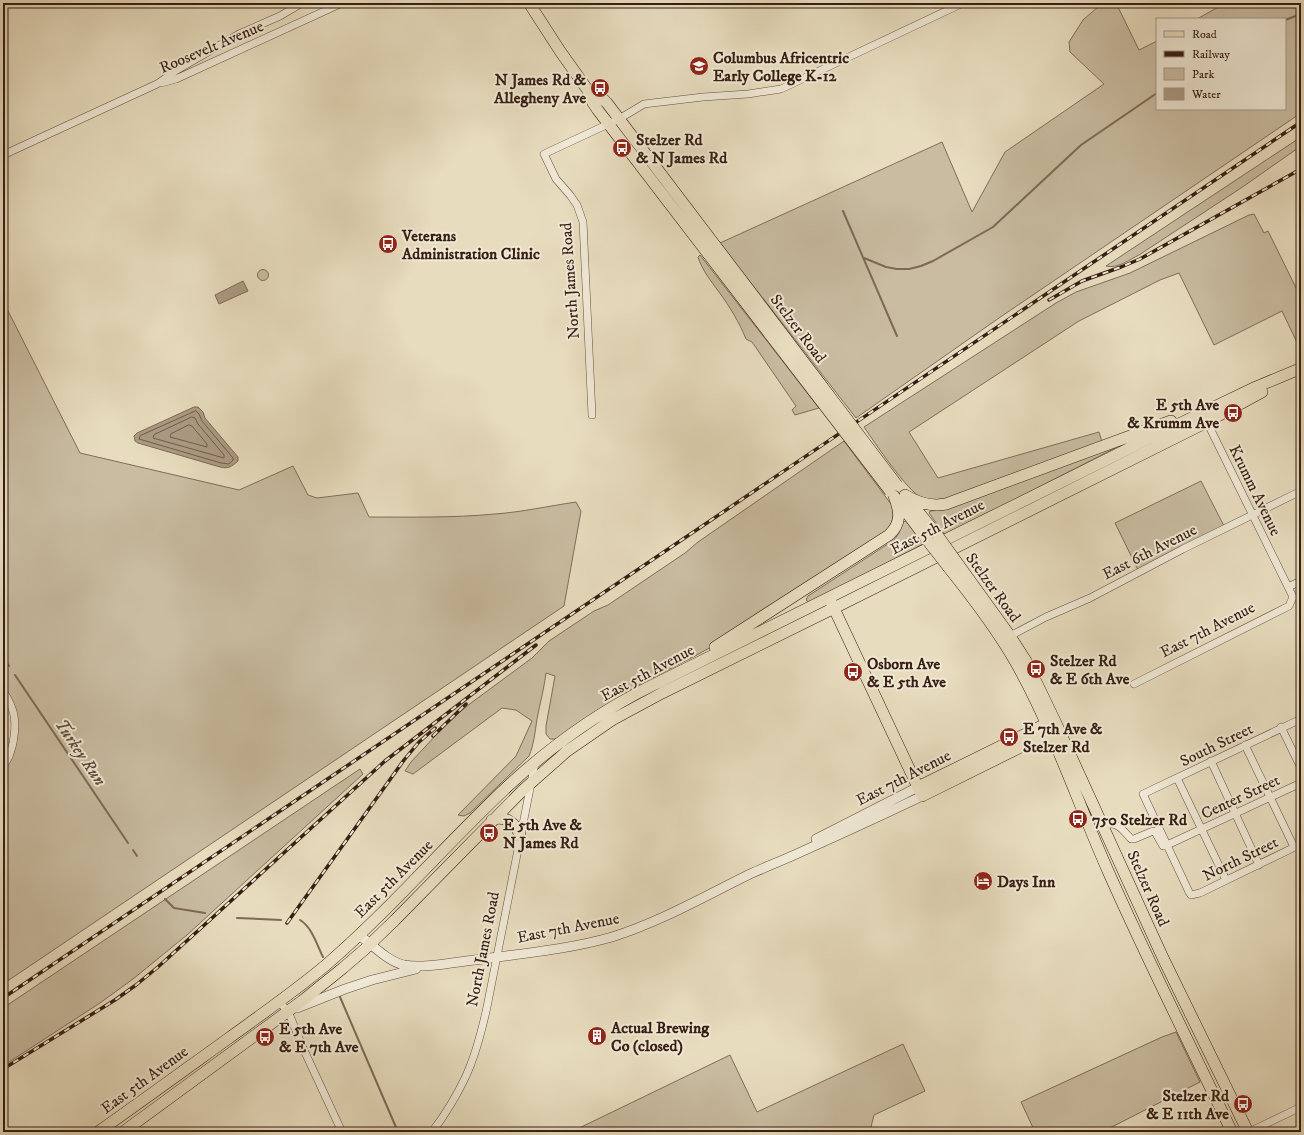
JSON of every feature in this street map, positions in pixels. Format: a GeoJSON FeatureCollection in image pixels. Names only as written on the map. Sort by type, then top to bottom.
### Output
{"type":"FeatureCollection","features":[{"type":"Feature","properties":{"kind":"main road"},"geometry":{"type":"LineString","coordinates":[[529,3],[560,51],[588,89],[593,103],[608,124]]}},
{"type":"Feature","properties":{"kind":"main road"},"geometry":{"type":"LineString","coordinates":[[588,89],[603,99],[619,119]]}},
{"type":"Feature","properties":{"kind":"main road","name":"Stelzer Road"},"geometry":{"type":"LineString","coordinates":[[619,119],[818,389]]}},
{"type":"Feature","properties":{"kind":"main road","name":"Stelzer Road"},"geometry":{"type":"LineString","coordinates":[[608,124],[818,389],[933,539],[1010,636],[1026,661],[1052,726],[1060,754],[1091,831],[1160,983],[1232,1132]]}},
{"type":"Feature","properties":{"kind":"main road","name":"East 5th Avenue"},"geometry":{"type":"LineString","coordinates":[[123,1132],[321,986],[371,943],[531,782],[567,751],[612,720],[831,603],[1204,417],[1257,386],[1299,369]]}},
{"type":"Feature","properties":{"kind":"main road"},"geometry":{"type":"LineString","coordinates":[[897,492],[923,504],[943,504],[1162,424],[1204,417]]}},
{"type":"Feature","properties":{"kind":"main road"},"geometry":{"type":"LineString","coordinates":[[651,686],[726,640],[889,535],[896,525],[900,513],[897,492]]}},
{"type":"Feature","properties":{"kind":"main road","name":"Stelzer Road"},"geometry":{"type":"LineString","coordinates":[[954,566],[1016,663],[1052,726],[1103,825],[1164,958],[1248,1132]]}},
{"type":"Feature","properties":{"kind":"main road"},"geometry":{"type":"LineString","coordinates":[[831,603],[920,791]]}},
{"type":"Feature","properties":{"kind":"main road","name":"East 5th Avenue"},"geometry":{"type":"LineString","coordinates":[[98,1132],[279,1002],[327,964],[405,891],[509,785],[571,735],[619,704],[651,686],[831,603]]}},
{"type":"Feature","properties":{"kind":"main road","name":"East 7th Avenue"},"geometry":{"type":"LineString","coordinates":[[920,791],[1014,750],[1052,726]]}},
{"type":"Feature","properties":{"kind":"main road","name":"East 7th Avenue"},"geometry":{"type":"LineString","coordinates":[[920,791],[1052,726]]}},
{"type":"Feature","properties":{"kind":"main road"},"geometry":{"type":"LineString","coordinates":[[1014,750],[1032,744],[1046,743],[1054,747],[1060,754]]}},
{"type":"Feature","properties":{"kind":"main road"},"geometry":{"type":"LineString","coordinates":[[492,820],[500,818],[509,821],[515,825],[520,836]]}},
{"type":"Feature","properties":{"kind":"street","name":"Roosevelt Avenue"},"geometry":{"type":"LineString","coordinates":[[3,155],[156,84],[239,34],[280,16],[302,3]]}},
{"type":"Feature","properties":{"kind":"street","name":"Roosevelt Avenue"},"geometry":{"type":"LineString","coordinates":[[156,84],[176,79],[342,3]]}},
{"type":"Feature","properties":{"kind":"street","name":"North James Road"},"geometry":{"type":"LineString","coordinates":[[592,415],[583,222],[577,205],[570,194],[556,179],[544,154],[619,119],[644,104],[703,97],[748,94],[781,89],[963,3]]}},
{"type":"Feature","properties":{"kind":"street","name":"Krumm Avenue"},"geometry":{"type":"LineString","coordinates":[[1204,417],[1293,597],[1292,601]]}},
{"type":"Feature","properties":{"kind":"street","name":"East 6th Avenue"},"geometry":{"type":"LineString","coordinates":[[1010,636],[1046,617],[1090,598],[1183,549],[1301,490]]}},
{"type":"Feature","properties":{"kind":"street"},"geometry":{"type":"LineString","coordinates":[[1288,587],[1301,581]]}},
{"type":"Feature","properties":{"kind":"street","name":"East 7th Avenue"},"geometry":{"type":"LineString","coordinates":[[1134,684],[1290,606],[1292,601]]}},
{"type":"Feature","properties":{"kind":"street"},"geometry":{"type":"LineString","coordinates":[[3,691],[12,707],[16,722],[11,751],[3,766]]}},
{"type":"Feature","properties":{"kind":"street","name":"South Street"},"geometry":{"type":"LineString","coordinates":[[1167,846],[1143,794],[1281,727],[1301,719]]}},
{"type":"Feature","properties":{"kind":"street"},"geometry":{"type":"LineString","coordinates":[[1281,727],[1301,768]]}},
{"type":"Feature","properties":{"kind":"street"},"geometry":{"type":"LineString","coordinates":[[1245,745],[1270,797],[1298,846]]}},
{"type":"Feature","properties":{"kind":"street"},"geometry":{"type":"LineString","coordinates":[[1210,761],[1259,865]]}},
{"type":"Feature","properties":{"kind":"street","name":"North James Road"},"geometry":{"type":"LineString","coordinates":[[432,1132],[441,1120],[466,1076],[483,1026],[488,1007],[496,957],[535,763]]}},
{"type":"Feature","properties":{"kind":"street"},"geometry":{"type":"LineString","coordinates":[[1177,778],[1226,880]]}},
{"type":"Feature","properties":{"kind":"street","name":"Center Street"},"geometry":{"type":"LineString","coordinates":[[1167,846],[1301,783]]}},
{"type":"Feature","properties":{"kind":"street","name":"East 7th Avenue"},"geometry":{"type":"LineString","coordinates":[[359,934],[385,955],[400,964],[412,966],[496,957],[578,945],[628,932],[667,915],[768,866],[799,847],[920,791]]}},
{"type":"Feature","properties":{"kind":"street"},"geometry":{"type":"LineString","coordinates":[[1091,831],[1106,824],[1113,824],[1119,826],[1131,838],[1134,839],[1153,831],[1163,846],[1167,846]]}},
{"type":"Feature","properties":{"kind":"street","name":"North Street"},"geometry":{"type":"LineString","coordinates":[[1167,846],[1188,892],[1192,895],[1200,893],[1298,846]]}},
{"type":"Feature","properties":{"kind":"street","name":"East 7th Avenue"},"geometry":{"type":"LineString","coordinates":[[288,1011],[372,980],[432,965]]}},
{"type":"Feature","properties":{"kind":"street"},"geometry":{"type":"LineString","coordinates":[[279,1002],[288,1011],[303,1048],[342,1132]]}},
{"type":"Feature","properties":{"kind":"street"},"geometry":{"type":"LineString","coordinates":[[1248,1132],[1301,1107]]}},
{"type":"Feature","properties":{"kind":"green space"},"geometry":{"type":"Polygon","coordinates":[[[1100,3],[1116,3],[1139,50],[1156,42],[1156,110],[1286,110],[1286,18],[1199,18],[1220,6],[1229,3],[1301,3],[1301,113],[999,318],[856,418],[720,243],[942,142],[972,212],[1005,152],[1104,84],[1070,52],[1069,42],[1083,20],[1099,6],[1100,3]]]}},
{"type":"Feature","properties":{"kind":"green space"},"geometry":{"type":"Polygon","coordinates":[[[1301,137],[1301,146],[1241,188],[1139,255],[1119,265],[1110,267],[1106,266],[1301,137]]]}},
{"type":"Feature","properties":{"kind":"green space"},"geometry":{"type":"Polygon","coordinates":[[[1254,214],[1264,233],[1268,231],[1301,298],[1301,351],[1282,311],[1214,345],[1179,273],[1160,280],[1079,321],[909,432],[938,478],[1099,432],[1102,442],[947,499],[931,500],[922,498],[908,486],[864,427],[1056,303],[1076,292],[1130,273],[1249,215],[1254,214]]]}},
{"type":"Feature","properties":{"kind":"green space"},"geometry":{"type":"Polygon","coordinates":[[[700,255],[819,408],[795,415],[792,410],[796,406],[752,342],[746,339],[731,309],[704,271],[698,257],[700,255]]]}},
{"type":"Feature","properties":{"kind":"green space"},"geometry":{"type":"Polygon","coordinates":[[[263,269],[267,271],[269,275],[267,279],[263,281],[259,279],[257,275],[259,271],[263,269]]]}},
{"type":"Feature","properties":{"kind":"green space"},"geometry":{"type":"Polygon","coordinates":[[[3,301],[80,453],[239,490],[293,466],[308,495],[317,498],[358,493],[369,517],[479,515],[515,512],[576,502],[581,511],[564,606],[3,984],[3,766],[16,722],[3,691],[3,301]]]}},
{"type":"Feature","properties":{"kind":"green space"},"geometry":{"type":"Polygon","coordinates":[[[844,441],[891,504],[893,512],[892,519],[885,532],[722,641],[635,687],[558,739],[550,739],[546,734],[546,726],[555,676],[546,673],[529,756],[470,813],[464,816],[458,815],[516,756],[532,721],[516,710],[502,708],[413,774],[405,771],[411,762],[450,720],[532,658],[549,641],[594,611],[608,605],[685,553],[698,542],[844,441]]]}},
{"type":"Feature","properties":{"kind":"green space"},"geometry":{"type":"Polygon","coordinates":[[[1129,441],[945,535],[929,513],[930,511],[942,510],[1129,441]]]}},
{"type":"Feature","properties":{"kind":"green space"},"geometry":{"type":"Polygon","coordinates":[[[1201,481],[1224,526],[1138,570],[1115,523],[1201,481]]]}},
{"type":"Feature","properties":{"kind":"green space"},"geometry":{"type":"Polygon","coordinates":[[[906,521],[923,544],[810,603],[806,600],[808,596],[894,540],[899,533],[903,522],[906,521]]]}},
{"type":"Feature","properties":{"kind":"green space"},"geometry":{"type":"Polygon","coordinates":[[[360,769],[363,774],[187,935],[133,979],[100,1003],[3,1066],[3,1008],[360,769]]]}},
{"type":"Feature","properties":{"kind":"green space"},"geometry":{"type":"Polygon","coordinates":[[[1176,1032],[1200,1082],[1102,1132],[1035,1132],[1021,1102],[1162,1037],[1176,1032]]]}},
{"type":"Feature","properties":{"kind":"green space"},"geometry":{"type":"Polygon","coordinates":[[[903,1044],[925,1091],[874,1115],[871,1127],[873,1132],[571,1132],[730,1055],[757,1112],[903,1044]]]}},
{"type":"Feature","properties":{"kind":"water"},"geometry":{"type":"Polygon","coordinates":[[[243,281],[248,291],[219,304],[215,295],[243,281]]]}},
{"type":"Feature","properties":{"kind":"water"},"geometry":{"type":"Polygon","coordinates":[[[194,407],[198,407],[203,412],[205,418],[238,457],[238,461],[233,465],[227,468],[220,467],[135,441],[134,436],[137,433],[194,407]]]}},
{"type":"Feature","properties":{"kind":"waterway"},"geometry":{"type":"LineString","coordinates":[[1286,20],[1301,14]]}},
{"type":"Feature","properties":{"kind":"waterway"},"geometry":{"type":"LineString","coordinates":[[864,258],[886,267],[897,269],[909,269],[933,261],[993,227],[1081,145],[1156,94]]}},
{"type":"Feature","properties":{"kind":"waterway"},"geometry":{"type":"LineString","coordinates":[[843,211],[897,336]]}},
{"type":"Feature","properties":{"kind":"waterway","name":"Turkey Run"},"geometry":{"type":"LineString","coordinates":[[3,657],[9,666]]}},
{"type":"Feature","properties":{"kind":"waterway","name":"Turkey Run"},"geometry":{"type":"LineString","coordinates":[[15,675],[128,843]]}},
{"type":"Feature","properties":{"kind":"waterway","name":"Turkey Run"},"geometry":{"type":"LineString","coordinates":[[133,850],[137,856]]}},
{"type":"Feature","properties":{"kind":"waterway","name":"Turkey Run"},"geometry":{"type":"LineString","coordinates":[[165,899],[174,908],[205,913]]}},
{"type":"Feature","properties":{"kind":"waterway","name":"Turkey Run"},"geometry":{"type":"LineString","coordinates":[[237,918],[281,920]]}},
{"type":"Feature","properties":{"kind":"waterway","name":"Turkey Run"},"geometry":{"type":"LineString","coordinates":[[300,920],[308,927],[323,957]]}},
{"type":"Feature","properties":{"kind":"waterway","name":"Turkey Run"},"geometry":{"type":"LineString","coordinates":[[340,997],[398,1132]]}},
{"type":"Feature","properties":{"kind":"railway"},"geometry":{"type":"LineString","coordinates":[[3,998],[1301,122]]}},
{"type":"Feature","properties":{"kind":"railway"},"geometry":{"type":"LineString","coordinates":[[1049,300],[1082,281],[1140,259],[1301,169]]}},
{"type":"Feature","properties":{"kind":"railway"},"geometry":{"type":"LineString","coordinates":[[3,1069],[115,1000],[136,985],[158,967],[385,761],[536,645]]}},
{"type":"Feature","properties":{"kind":"railway"},"geometry":{"type":"LineString","coordinates":[[433,736],[466,704]]}},
{"type":"Feature","properties":{"kind":"railway"},"geometry":{"type":"LineString","coordinates":[[287,923],[404,760],[419,742],[435,728]]}},
{"type":"Feature","properties":{"kind":"place","name":"Columbus Africentric Early College K-12"},"geometry":{"type":"Point","coordinates":[699,66]}},
{"type":"Feature","properties":{"kind":"place","name":"N James Rd & Allegheny Ave"},"geometry":{"type":"Point","coordinates":[600,88]}},
{"type":"Feature","properties":{"kind":"place","name":"Stelzer Rd & N James Rd"},"geometry":{"type":"Point","coordinates":[622,148]}},
{"type":"Feature","properties":{"kind":"place","name":"Veterans Administration Clinic"},"geometry":{"type":"Point","coordinates":[388,244]}},
{"type":"Feature","properties":{"kind":"place","name":"E 5th Ave & Krumm Ave"},"geometry":{"type":"Point","coordinates":[1233,413]}},
{"type":"Feature","properties":{"kind":"place","name":"Stelzer Rd & E 6th Ave"},"geometry":{"type":"Point","coordinates":[1036,669]}},
{"type":"Feature","properties":{"kind":"place","name":"Osborn Ave & E 5th Ave"},"geometry":{"type":"Point","coordinates":[853,672]}},
{"type":"Feature","properties":{"kind":"place","name":"E 7th Ave & Stelzer Rd"},"geometry":{"type":"Point","coordinates":[1009,737]}},
{"type":"Feature","properties":{"kind":"place","name":"750 Stelzer Rd"},"geometry":{"type":"Point","coordinates":[1078,819]}},
{"type":"Feature","properties":{"kind":"place","name":"E 5th Ave & N James Rd"},"geometry":{"type":"Point","coordinates":[489,833]}},
{"type":"Feature","properties":{"kind":"place","name":"Days Inn"},"geometry":{"type":"Point","coordinates":[983,881]}},
{"type":"Feature","properties":{"kind":"place","name":"Actual Brewing Co (closed)"},"geometry":{"type":"Point","coordinates":[597,1036]}},
{"type":"Feature","properties":{"kind":"place","name":"E 5th Ave & E 7th Ave"},"geometry":{"type":"Point","coordinates":[265,1037]}},
{"type":"Feature","properties":{"kind":"place","name":"Stelzer Rd & E 11th Ave"},"geometry":{"type":"Point","coordinates":[1243,1104]}}]}
